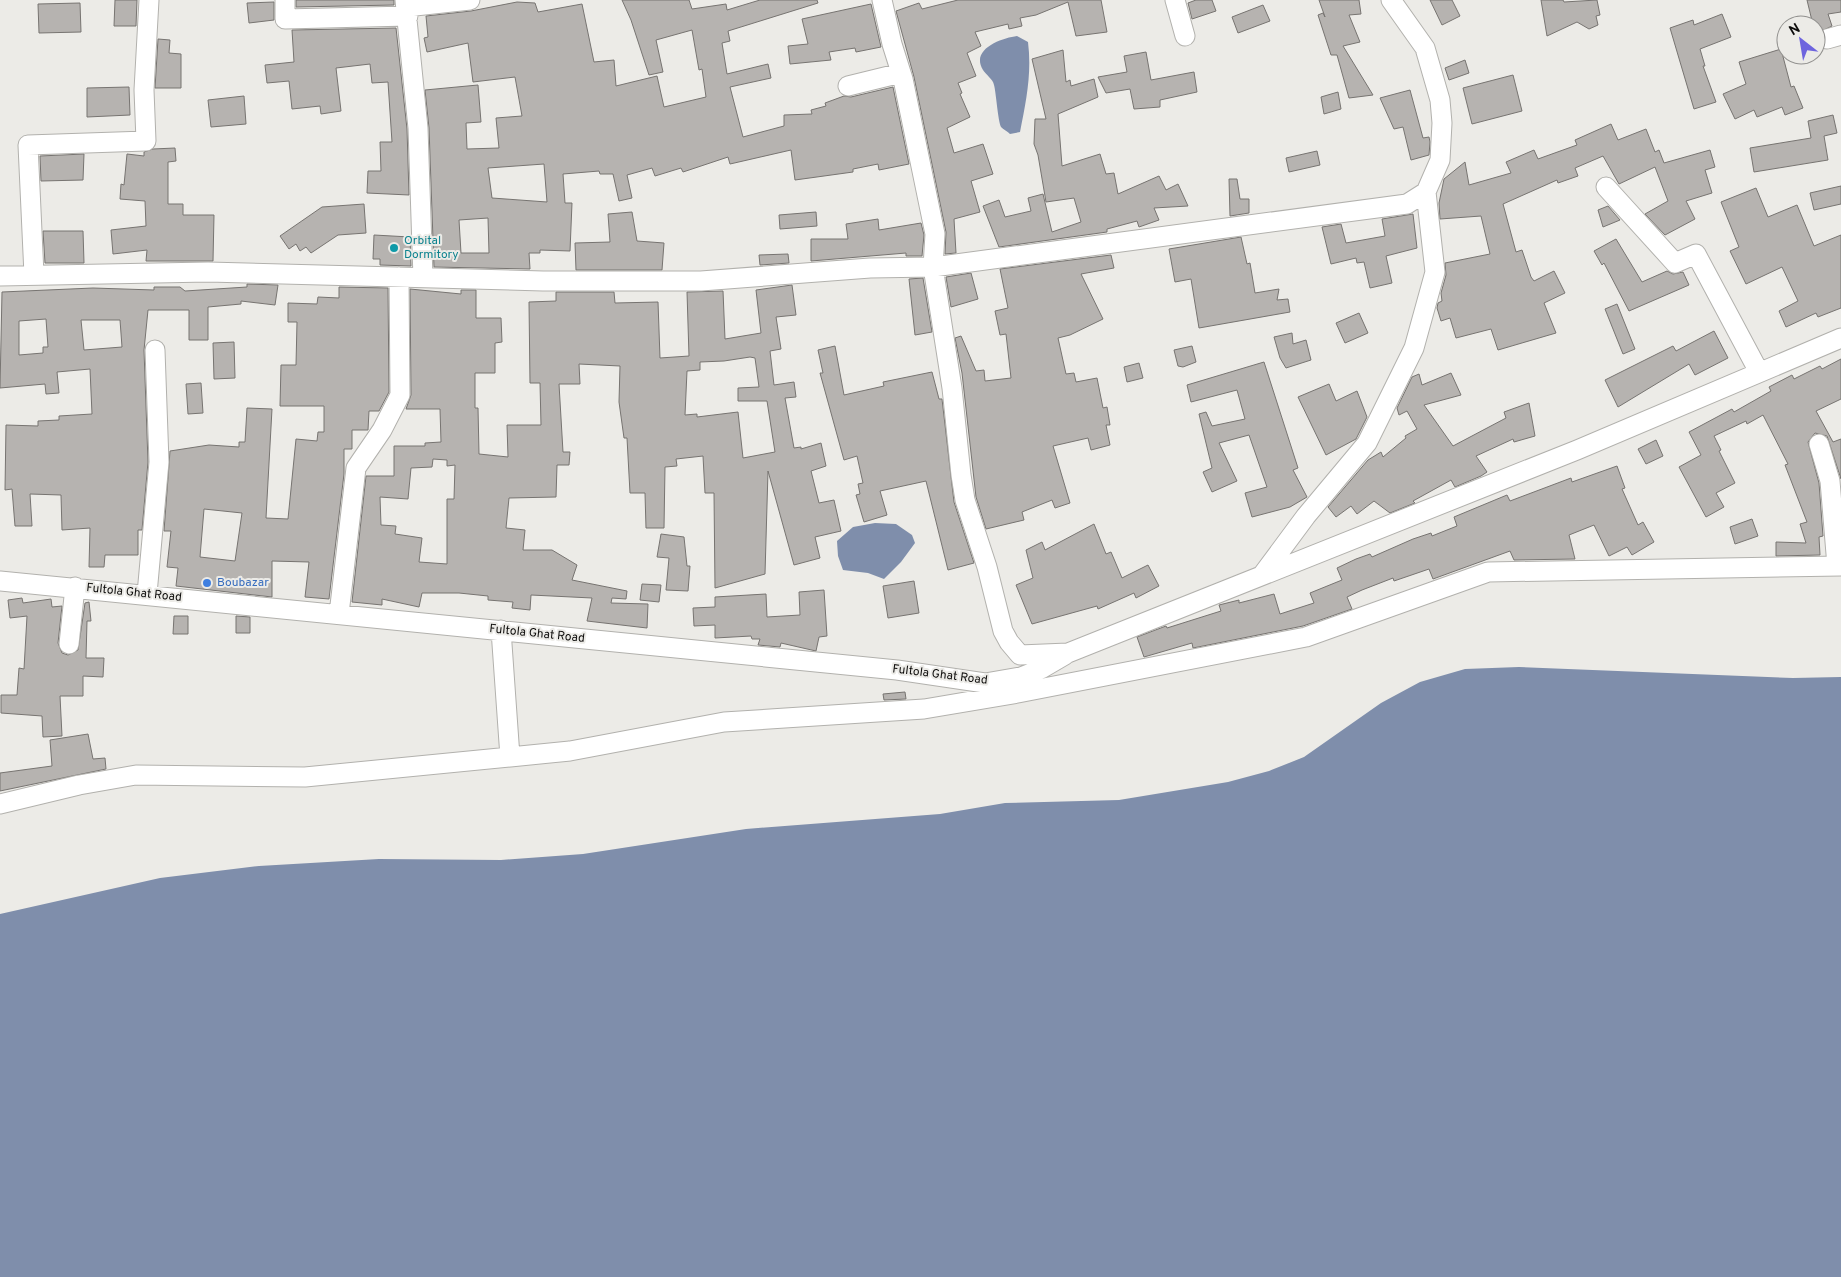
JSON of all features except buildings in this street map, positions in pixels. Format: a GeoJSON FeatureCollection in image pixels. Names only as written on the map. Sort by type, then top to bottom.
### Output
{"type":"FeatureCollection","features":[{"type":"Feature","properties":{"kind":"street"},"geometry":{"type":"LineString","coordinates":[[34,275],[28,145],[146,141],[144,90],[149,0]]}},
{"type":"Feature","properties":{"kind":"street"},"geometry":{"type":"LineString","coordinates":[[285,0],[284,19],[407,8],[470,0]]}},
{"type":"Feature","properties":{"kind":"street"},"geometry":{"type":"LineString","coordinates":[[882,0],[900,72],[934,234],[933,267],[952,388],[962,486],[987,567],[1003,631],[1009,642],[1020,654],[1068,653],[1577,450],[1841,338]]}},
{"type":"Feature","properties":{"kind":"street"},"geometry":{"type":"LineString","coordinates":[[1174,0],[1185,36]]}},
{"type":"Feature","properties":{"kind":"street"},"geometry":{"type":"LineString","coordinates":[[1263,574],[1306,516],[1368,443],[1414,348],[1435,272],[1426,192],[1440,160],[1442,142],[1440,100],[1425,48],[1397,2]]}},
{"type":"Feature","properties":{"kind":"street"},"geometry":{"type":"LineString","coordinates":[[407,8],[418,128],[423,278]]}},
{"type":"Feature","properties":{"kind":"street"},"geometry":{"type":"LineString","coordinates":[[848,86],[900,72]]}},
{"type":"Feature","properties":{"kind":"street"},"geometry":{"type":"LineString","coordinates":[[1606,187],[1675,263],[1696,254],[1759,372]]}},
{"type":"Feature","properties":{"kind":"street"},"geometry":{"type":"LineString","coordinates":[[0,276],[208,272],[543,281],[701,281],[870,268],[933,267],[1407,204],[1426,192]]}},
{"type":"Feature","properties":{"kind":"street"},"geometry":{"type":"LineString","coordinates":[[339,614],[356,468],[382,430],[400,396],[399,277]]}},
{"type":"Feature","properties":{"kind":"street"},"geometry":{"type":"LineString","coordinates":[[147,594],[159,462],[155,350]]}},
{"type":"Feature","properties":{"kind":"street"},"geometry":{"type":"LineString","coordinates":[[0,804],[79,785],[136,776],[305,777],[570,751],[724,722],[924,709],[1018,693],[1306,637],[1488,572],[1839,566],[1830,480],[1819,444]]}},
{"type":"Feature","properties":{"kind":"street","name":"Fultola Ghat Road"},"geometry":{"type":"LineString","coordinates":[[0,581],[147,594],[897,670],[985,682],[1021,677],[1041,669],[1068,653]]}},
{"type":"Feature","properties":{"kind":"street"},"geometry":{"type":"LineString","coordinates":[[69,644],[75,587]]}},
{"type":"Feature","properties":{"kind":"street"},"geometry":{"type":"LineString","coordinates":[[501,630],[510,757]]}},
{"type":"Feature","properties":{"kind":"water"},"geometry":{"type":"Polygon","coordinates":[[[1017,36],[1028,42],[1029,76],[1020,132],[1010,134],[1001,127],[995,89],[991,79],[980,63],[981,56],[990,46],[1004,39],[1017,36]]]}},
{"type":"Feature","properties":{"kind":"water"},"geometry":{"type":"Polygon","coordinates":[[[875,523],[896,524],[912,535],[915,543],[901,562],[884,579],[868,573],[843,570],[838,556],[837,541],[853,527],[875,523]]]}},
{"type":"Feature","properties":{"kind":"water"},"geometry":{"type":"Polygon","coordinates":[[[1519,667],[1793,678],[1841,677],[1841,1277],[0,1277],[0,914],[160,878],[259,866],[379,859],[501,860],[583,854],[746,829],[940,814],[1005,803],[1119,800],[1228,782],[1269,771],[1304,757],[1381,703],[1420,682],[1465,669],[1519,667]]]}},
{"type":"Feature","properties":{"kind":"place","name":"Orbital Dormitory"},"geometry":{"type":"Point","coordinates":[394,248]}},
{"type":"Feature","properties":{"kind":"place","name":"Boubazar"},"geometry":{"type":"Point","coordinates":[207,583]}}]}
